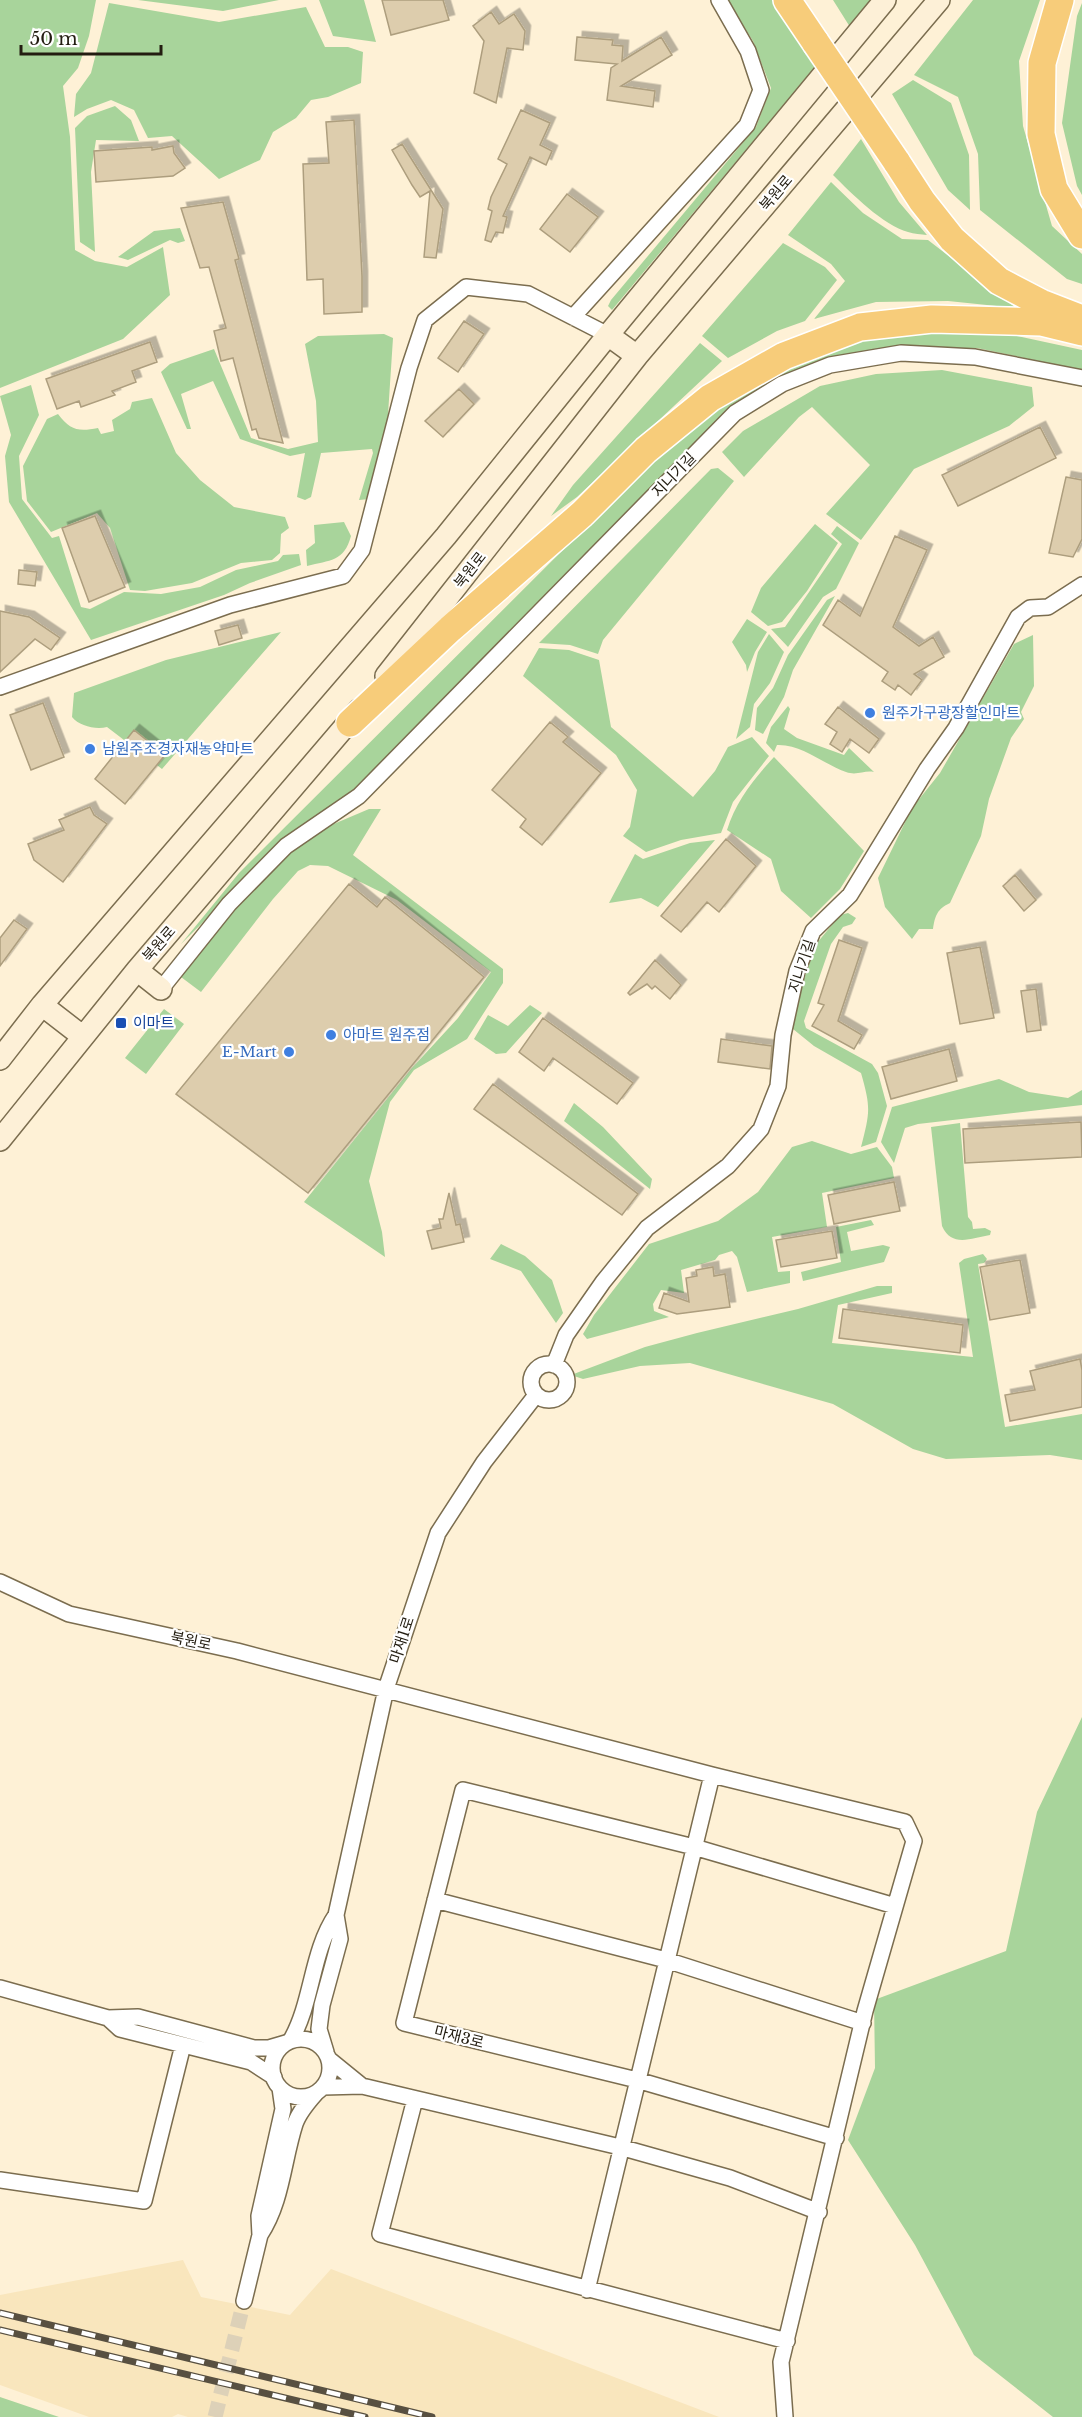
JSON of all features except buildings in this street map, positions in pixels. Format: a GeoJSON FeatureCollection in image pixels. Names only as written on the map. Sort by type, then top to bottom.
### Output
{"type":"FeatureCollection","features":[{"type":"Feature","properties":{"kind":"highway"},"geometry":{"type":"LineString","coordinates":[[787,0],[822,37],[901,156],[962,227],[1006,267],[1040,287],[1082,302]]}},
{"type":"Feature","properties":{"kind":"highway"},"geometry":{"type":"LineString","coordinates":[[806,0],[822,37]]}},
{"type":"Feature","properties":{"kind":"highway"},"geometry":{"type":"LineString","coordinates":[[1060,0],[1042,63],[1041,134],[1054,189],[1082,234]]}},
{"type":"Feature","properties":{"kind":"highway"},"geometry":{"type":"LineString","coordinates":[[901,156],[922,201],[952,239],[999,281],[1041,303],[1082,319]]}},
{"type":"Feature","properties":{"kind":"highway"},"geometry":{"type":"LineString","coordinates":[[350,723],[450,629],[582,514],[646,450],[710,398],[784,356],[860,327],[932,319],[1041,322],[1082,332]]}},
{"type":"Feature","properties":{"kind":"street"},"geometry":{"type":"LineString","coordinates":[[573,317],[747,125],[761,90],[748,51],[719,0]]}},
{"type":"Feature","properties":{"kind":"street"},"geometry":{"type":"LineString","coordinates":[[0,1059],[42,1005],[446,536],[608,335],[885,0]]}},
{"type":"Feature","properties":{"kind":"street","name":"북원로"},"geometry":{"type":"LineString","coordinates":[[0,1140],[136,970],[350,723],[637,357],[939,0]]}},
{"type":"Feature","properties":{"kind":"street"},"geometry":{"type":"LineString","coordinates":[[0,687],[230,604],[343,576],[362,550],[409,368],[425,320],[466,286],[528,294],[608,335],[637,357]]}},
{"type":"Feature","properties":{"kind":"street","name":"지니기길"},"geometry":{"type":"LineString","coordinates":[[161,989],[230,904],[286,846],[359,796],[735,413],[783,384],[830,366],[901,353],[975,357],[1082,378]]}},
{"type":"Feature","properties":{"kind":"street","name":"지니기길"},"geometry":{"type":"LineString","coordinates":[[554,1365],[566,1335],[603,1282],[647,1228],[728,1166],[761,1129],[778,1086],[783,1035],[797,971],[813,931],[850,895],[927,769],[956,728],[1018,617],[1030,608],[1048,607],[1082,585]]}},
{"type":"Feature","properties":{"kind":"street"},"geometry":{"type":"LineString","coordinates":[[136,970],[161,989]]}},
{"type":"Feature","properties":{"kind":"street"},"geometry":{"type":"LineString","coordinates":[[42,1005],[82,1036]]}},
{"type":"Feature","properties":{"kind":"street"},"geometry":{"type":"LineString","coordinates":[[543,1365],[554,1365],[560,1368],[567,1383],[563,1394],[552,1400],[540,1399],[536,1395],[531,1384],[533,1372],[543,1365]]}},
{"type":"Feature","properties":{"kind":"street","name":"마재1로"},"geometry":{"type":"LineString","coordinates":[[336,1915],[386,1689],[438,1533],[484,1462],[536,1395]]}},
{"type":"Feature","properties":{"kind":"street","name":"북원로"},"geometry":{"type":"LineString","coordinates":[[0,1582],[69,1614],[237,1651],[386,1689]]}},
{"type":"Feature","properties":{"kind":"street"},"geometry":{"type":"LineString","coordinates":[[386,1689],[712,1775],[905,1822],[914,1841],[863,2023],[781,2362],[785,2417]]}},
{"type":"Feature","properties":{"kind":"street"},"geometry":{"type":"LineString","coordinates":[[587,2290],[712,1775]]}},
{"type":"Feature","properties":{"kind":"street","name":"마재3로"},"geometry":{"type":"LineString","coordinates":[[836,2138],[637,2080],[404,2024],[463,1790],[694,1846],[896,1906]]}},
{"type":"Feature","properties":{"kind":"street"},"geometry":{"type":"LineString","coordinates":[[435,1900],[666,1960],[863,2023]]}},
{"type":"Feature","properties":{"kind":"street"},"geometry":{"type":"LineString","coordinates":[[244,2301],[260,2235],[258,2216],[283,2109],[273,2061],[276,2052],[289,2042],[302,2020],[325,1932],[336,1915]]}},
{"type":"Feature","properties":{"kind":"street"},"geometry":{"type":"LineString","coordinates":[[260,2235],[270,2221],[296,2123],[328,2079],[328,2056],[319,2029],[322,2005],[340,1938],[336,1915]]}},
{"type":"Feature","properties":{"kind":"street"},"geometry":{"type":"LineString","coordinates":[[0,1988],[108,2018],[138,2017],[254,2048],[269,2048],[289,2042],[311,2040],[362,2086]]}},
{"type":"Feature","properties":{"kind":"street"},"geometry":{"type":"LineString","coordinates":[[108,2018],[120,2029],[251,2062],[298,2097],[307,2097],[320,2090],[362,2086],[620,2147],[730,2178],[819,2212]]}},
{"type":"Feature","properties":{"kind":"street"},"geometry":{"type":"LineString","coordinates":[[0,2180],[144,2201],[183,2045]]}},
{"type":"Feature","properties":{"kind":"street"},"geometry":{"type":"LineString","coordinates":[[415,2098],[380,2234],[587,2290],[787,2340]]}},
{"type":"Feature","properties":{"kind":"shaded area"},"geometry":{"type":"Polygon","coordinates":[[[183,2260],[201,2297],[290,2315],[331,2269],[719,2417],[188,2417],[178,2414],[172,2417],[89,2417],[0,2385],[0,2295],[183,2260]]]}},
{"type":"Feature","properties":{"kind":"green space"},"geometry":{"type":"Polygon","coordinates":[[[0,0],[96,0],[89,36],[78,68],[63,86],[70,137],[75,250],[95,261],[127,267],[163,247],[170,295],[123,339],[0,388],[0,0]]]}},
{"type":"Feature","properties":{"kind":"green space"},"geometry":{"type":"Polygon","coordinates":[[[138,0],[279,0],[223,11],[138,0]]]}},
{"type":"Feature","properties":{"kind":"green space"},"geometry":{"type":"Polygon","coordinates":[[[319,0],[364,0],[376,42],[333,36],[319,0]]]}},
{"type":"Feature","properties":{"kind":"green space"},"geometry":{"type":"Polygon","coordinates":[[[727,0],[773,0],[816,66],[612,310],[608,306],[611,300],[756,127],[771,88],[753,41],[727,0]]]}},
{"type":"Feature","properties":{"kind":"green space"},"geometry":{"type":"Polygon","coordinates":[[[833,0],[872,0],[850,27],[833,0]]]}},
{"type":"Feature","properties":{"kind":"green space"},"geometry":{"type":"Polygon","coordinates":[[[973,0],[1040,0],[1019,61],[1023,126],[1052,226],[1082,254],[1082,284],[1067,279],[980,210],[978,154],[958,97],[914,75],[973,0]]]}},
{"type":"Feature","properties":{"kind":"green space"},"geometry":{"type":"Polygon","coordinates":[[[109,3],[219,22],[306,7],[325,47],[348,47],[363,52],[361,83],[328,97],[311,100],[296,118],[273,132],[260,160],[219,179],[172,136],[148,138],[134,110],[111,100],[87,109],[74,117],[76,94],[91,73],[109,3]]]}},
{"type":"Feature","properties":{"kind":"green space"},"geometry":{"type":"Polygon","coordinates":[[[1082,3],[1082,195],[1077,186],[1062,123],[1077,16],[1082,3]]]}},
{"type":"Feature","properties":{"kind":"green space"},"geometry":{"type":"Polygon","coordinates":[[[913,80],[951,103],[969,155],[970,210],[948,190],[892,94],[913,80]]]}},
{"type":"Feature","properties":{"kind":"green space"},"geometry":{"type":"Polygon","coordinates":[[[115,106],[131,120],[139,141],[96,140],[91,172],[95,252],[80,242],[75,128],[87,116],[115,106]]]}},
{"type":"Feature","properties":{"kind":"green space"},"geometry":{"type":"Polygon","coordinates":[[[861,139],[899,202],[927,235],[908,232],[889,223],[868,208],[833,175],[861,139]]]}},
{"type":"Feature","properties":{"kind":"green space"},"geometry":{"type":"Polygon","coordinates":[[[831,182],[863,213],[902,239],[928,240],[1016,308],[948,301],[876,302],[814,319],[845,281],[831,264],[788,235],[831,182]]]}},
{"type":"Feature","properties":{"kind":"green space"},"geometry":{"type":"Polygon","coordinates":[[[180,228],[185,241],[178,243],[170,240],[128,260],[118,257],[154,231],[180,228]]]}},
{"type":"Feature","properties":{"kind":"green space"},"geometry":{"type":"Polygon","coordinates":[[[783,243],[825,267],[837,280],[805,321],[777,331],[728,358],[702,336],[783,243]]]}},
{"type":"Feature","properties":{"kind":"green space"},"geometry":{"type":"Polygon","coordinates":[[[945,325],[1003,333],[1082,350],[1082,370],[977,348],[864,352],[827,361],[778,381],[644,496],[358,788],[285,841],[181,944],[239,873],[621,492],[717,404],[848,341],[945,325]]]}},
{"type":"Feature","properties":{"kind":"green space"},"geometry":{"type":"Polygon","coordinates":[[[384,334],[393,338],[386,445],[369,499],[359,500],[373,453],[372,449],[321,453],[311,497],[305,500],[297,497],[305,453],[290,456],[240,439],[213,381],[181,394],[191,429],[187,429],[161,372],[170,364],[214,349],[251,438],[288,449],[318,442],[316,401],[305,344],[318,336],[384,334]]]}},
{"type":"Feature","properties":{"kind":"green space"},"geometry":{"type":"Polygon","coordinates":[[[700,343],[722,361],[577,497],[551,516],[573,485],[700,343]]]}},
{"type":"Feature","properties":{"kind":"green space"},"geometry":{"type":"Polygon","coordinates":[[[942,370],[1032,387],[1034,406],[1009,426],[914,469],[861,540],[826,514],[870,465],[812,407],[799,417],[744,477],[722,452],[743,431],[820,386],[876,374],[942,370]]]}},
{"type":"Feature","properties":{"kind":"green space"},"geometry":{"type":"Polygon","coordinates":[[[31,385],[39,415],[19,456],[22,499],[52,538],[59,536],[81,607],[90,609],[124,592],[161,594],[200,587],[236,570],[278,561],[283,555],[299,554],[301,565],[224,595],[91,640],[9,502],[5,456],[11,435],[0,396],[31,385]]]}},
{"type":"Feature","properties":{"kind":"green space"},"geometry":{"type":"Polygon","coordinates":[[[152,398],[176,453],[200,480],[234,507],[285,517],[289,528],[281,534],[280,553],[272,560],[241,563],[192,583],[145,591],[130,590],[110,528],[97,513],[51,532],[27,501],[23,466],[47,419],[58,414],[71,427],[80,430],[98,428],[101,434],[114,431],[112,420],[130,409],[132,402],[152,398]]]}},
{"type":"Feature","properties":{"kind":"green space"},"geometry":{"type":"Polygon","coordinates":[[[718,468],[734,481],[603,640],[598,654],[570,645],[539,643],[711,469],[718,468]]]}},
{"type":"Feature","properties":{"kind":"green space"},"geometry":{"type":"Polygon","coordinates":[[[344,522],[351,536],[344,551],[329,561],[307,566],[306,550],[315,543],[314,525],[344,522]]]}},
{"type":"Feature","properties":{"kind":"green space"},"geometry":{"type":"Polygon","coordinates":[[[815,524],[838,543],[807,591],[782,622],[768,626],[751,612],[761,588],[815,524]]]}},
{"type":"Feature","properties":{"kind":"green space"},"geometry":{"type":"Polygon","coordinates":[[[837,526],[859,543],[836,589],[823,597],[788,647],[771,629],[785,627],[842,544],[831,534],[837,526]]]}},
{"type":"Feature","properties":{"kind":"green space"},"geometry":{"type":"Polygon","coordinates":[[[835,596],[793,670],[784,697],[763,734],[755,730],[757,708],[773,688],[788,655],[827,600],[835,596]]]}},
{"type":"Feature","properties":{"kind":"green space"},"geometry":{"type":"Polygon","coordinates":[[[747,619],[767,632],[747,672],[746,665],[732,642],[747,619]]]}},
{"type":"Feature","properties":{"kind":"green space"},"geometry":{"type":"Polygon","coordinates":[[[281,632],[162,769],[107,727],[88,726],[72,717],[74,693],[166,660],[281,632]]]}},
{"type":"Feature","properties":{"kind":"green space"},"geometry":{"type":"Polygon","coordinates":[[[769,634],[784,652],[770,683],[754,704],[750,727],[736,739],[758,652],[769,634]]]}},
{"type":"Feature","properties":{"kind":"green space"},"geometry":{"type":"Polygon","coordinates":[[[1033,635],[1034,686],[1021,712],[1024,719],[1011,738],[989,799],[981,836],[950,903],[937,913],[933,929],[919,929],[912,939],[885,907],[878,878],[912,808],[940,773],[1014,644],[1033,635]]]}},
{"type":"Feature","properties":{"kind":"green space"},"geometry":{"type":"Polygon","coordinates":[[[539,648],[569,650],[599,660],[611,727],[693,797],[715,771],[728,747],[752,737],[769,756],[733,802],[721,833],[681,840],[646,852],[623,836],[630,827],[637,790],[616,755],[523,676],[539,648]]]}},
{"type":"Feature","properties":{"kind":"green space"},"geometry":{"type":"Polygon","coordinates":[[[788,706],[790,709],[784,729],[797,738],[844,755],[849,748],[874,772],[846,772],[804,751],[786,746],[777,745],[774,752],[766,743],[771,727],[788,706]]]}},
{"type":"Feature","properties":{"kind":"green space"},"geometry":{"type":"Polygon","coordinates":[[[774,757],[864,851],[840,889],[811,918],[781,891],[771,859],[727,830],[735,809],[746,791],[774,757]]]}},
{"type":"Feature","properties":{"kind":"green space"},"geometry":{"type":"Polygon","coordinates":[[[369,809],[381,809],[353,855],[503,969],[503,983],[467,1039],[414,1070],[390,1102],[369,1181],[382,1232],[385,1257],[304,1202],[412,1068],[458,1018],[491,972],[397,900],[328,866],[310,865],[298,871],[273,899],[201,992],[181,977],[247,894],[291,850],[329,826],[369,809]]]}},
{"type":"Feature","properties":{"kind":"green space"},"geometry":{"type":"Polygon","coordinates":[[[715,840],[658,907],[641,898],[609,903],[635,854],[643,859],[690,843],[715,840]]]}},
{"type":"Feature","properties":{"kind":"green space"},"geometry":{"type":"Polygon","coordinates":[[[848,913],[856,918],[852,924],[843,927],[831,944],[804,1021],[806,1028],[872,1064],[878,1073],[887,1106],[876,1142],[861,1147],[868,1110],[861,1073],[814,1046],[793,1029],[791,1013],[817,943],[840,915],[848,913]]]}},
{"type":"Feature","properties":{"kind":"green space"},"geometry":{"type":"Polygon","coordinates":[[[530,1005],[542,1013],[506,1053],[496,1054],[474,1039],[488,1015],[508,1026],[530,1005]]]}},
{"type":"Feature","properties":{"kind":"green space"},"geometry":{"type":"Polygon","coordinates":[[[164,1009],[184,1024],[146,1074],[125,1058],[164,1009]]]}},
{"type":"Feature","properties":{"kind":"green space"},"geometry":{"type":"Polygon","coordinates":[[[999,1079],[1029,1092],[1068,1098],[1082,1090],[1082,1105],[918,1124],[905,1128],[894,1163],[881,1142],[892,1107],[999,1079]]]}},
{"type":"Feature","properties":{"kind":"green space"},"geometry":{"type":"Polygon","coordinates":[[[574,1103],[603,1127],[652,1179],[650,1189],[564,1121],[574,1103]]]}},
{"type":"Feature","properties":{"kind":"green space"},"geometry":{"type":"Polygon","coordinates":[[[960,1123],[968,1217],[973,1229],[985,1228],[991,1231],[990,1235],[963,1240],[951,1237],[942,1226],[931,1127],[960,1123]]]}},
{"type":"Feature","properties":{"kind":"green space"},"geometry":{"type":"Polygon","coordinates":[[[812,1141],[851,1154],[877,1147],[892,1167],[894,1178],[822,1193],[827,1227],[772,1237],[778,1272],[790,1271],[790,1283],[747,1292],[737,1257],[732,1251],[719,1255],[715,1260],[681,1270],[684,1293],[661,1290],[653,1304],[654,1311],[669,1317],[587,1339],[583,1334],[594,1315],[649,1244],[718,1221],[758,1192],[792,1147],[812,1141]]]}},
{"type":"Feature","properties":{"kind":"green space"},"geometry":{"type":"Polygon","coordinates":[[[871,1220],[874,1225],[847,1232],[851,1251],[883,1245],[890,1247],[884,1262],[803,1281],[801,1272],[841,1262],[836,1227],[871,1220]]]}},
{"type":"Feature","properties":{"kind":"green space"},"geometry":{"type":"Polygon","coordinates":[[[501,1244],[525,1256],[552,1280],[563,1313],[556,1323],[521,1271],[490,1259],[501,1244]]]}},
{"type":"Feature","properties":{"kind":"green space"},"geometry":{"type":"Polygon","coordinates":[[[983,1254],[987,1259],[984,1263],[978,1264],[1005,1427],[1082,1414],[1082,1460],[1050,1455],[946,1459],[913,1449],[833,1404],[690,1363],[640,1366],[583,1379],[571,1375],[645,1347],[798,1309],[877,1286],[892,1286],[892,1293],[838,1305],[832,1343],[973,1357],[959,1263],[964,1259],[983,1254]]]}},
{"type":"Feature","properties":{"kind":"green space"},"geometry":{"type":"Polygon","coordinates":[[[1082,1717],[1082,2417],[1053,2417],[974,2355],[915,2245],[848,2140],[875,2068],[874,2000],[1006,1951],[1037,1812],[1082,1717]]]}},
{"type":"Feature","properties":{"kind":"green space"},"geometry":{"type":"Polygon","coordinates":[[[0,2397],[59,2417],[0,2417],[0,2397]]]}},
{"type":"Feature","properties":{"kind":"tunnel"},"geometry":{"type":"LineString","coordinates":[[215,2417],[244,2301]]}},
{"type":"Feature","properties":{"kind":"railway"},"geometry":{"type":"LineString","coordinates":[[0,2313],[432,2417]]}},
{"type":"Feature","properties":{"kind":"railway"},"geometry":{"type":"LineString","coordinates":[[0,2330],[365,2417]]}},
{"type":"Feature","properties":{"kind":"place","name":"원주가구광장할인마트"},"geometry":{"type":"Point","coordinates":[870,713]}},
{"type":"Feature","properties":{"kind":"place","name":"남원주조경자재농약마트"},"geometry":{"type":"Point","coordinates":[90,749]}},
{"type":"Feature","properties":{"kind":"place","name":"이마트"},"geometry":{"type":"Point","coordinates":[121,1023]}},
{"type":"Feature","properties":{"kind":"place","name":"아마트 원주점"},"geometry":{"type":"Point","coordinates":[331,1035]}},
{"type":"Feature","properties":{"kind":"place","name":"E-Mart"},"geometry":{"type":"Point","coordinates":[289,1052]}}]}
